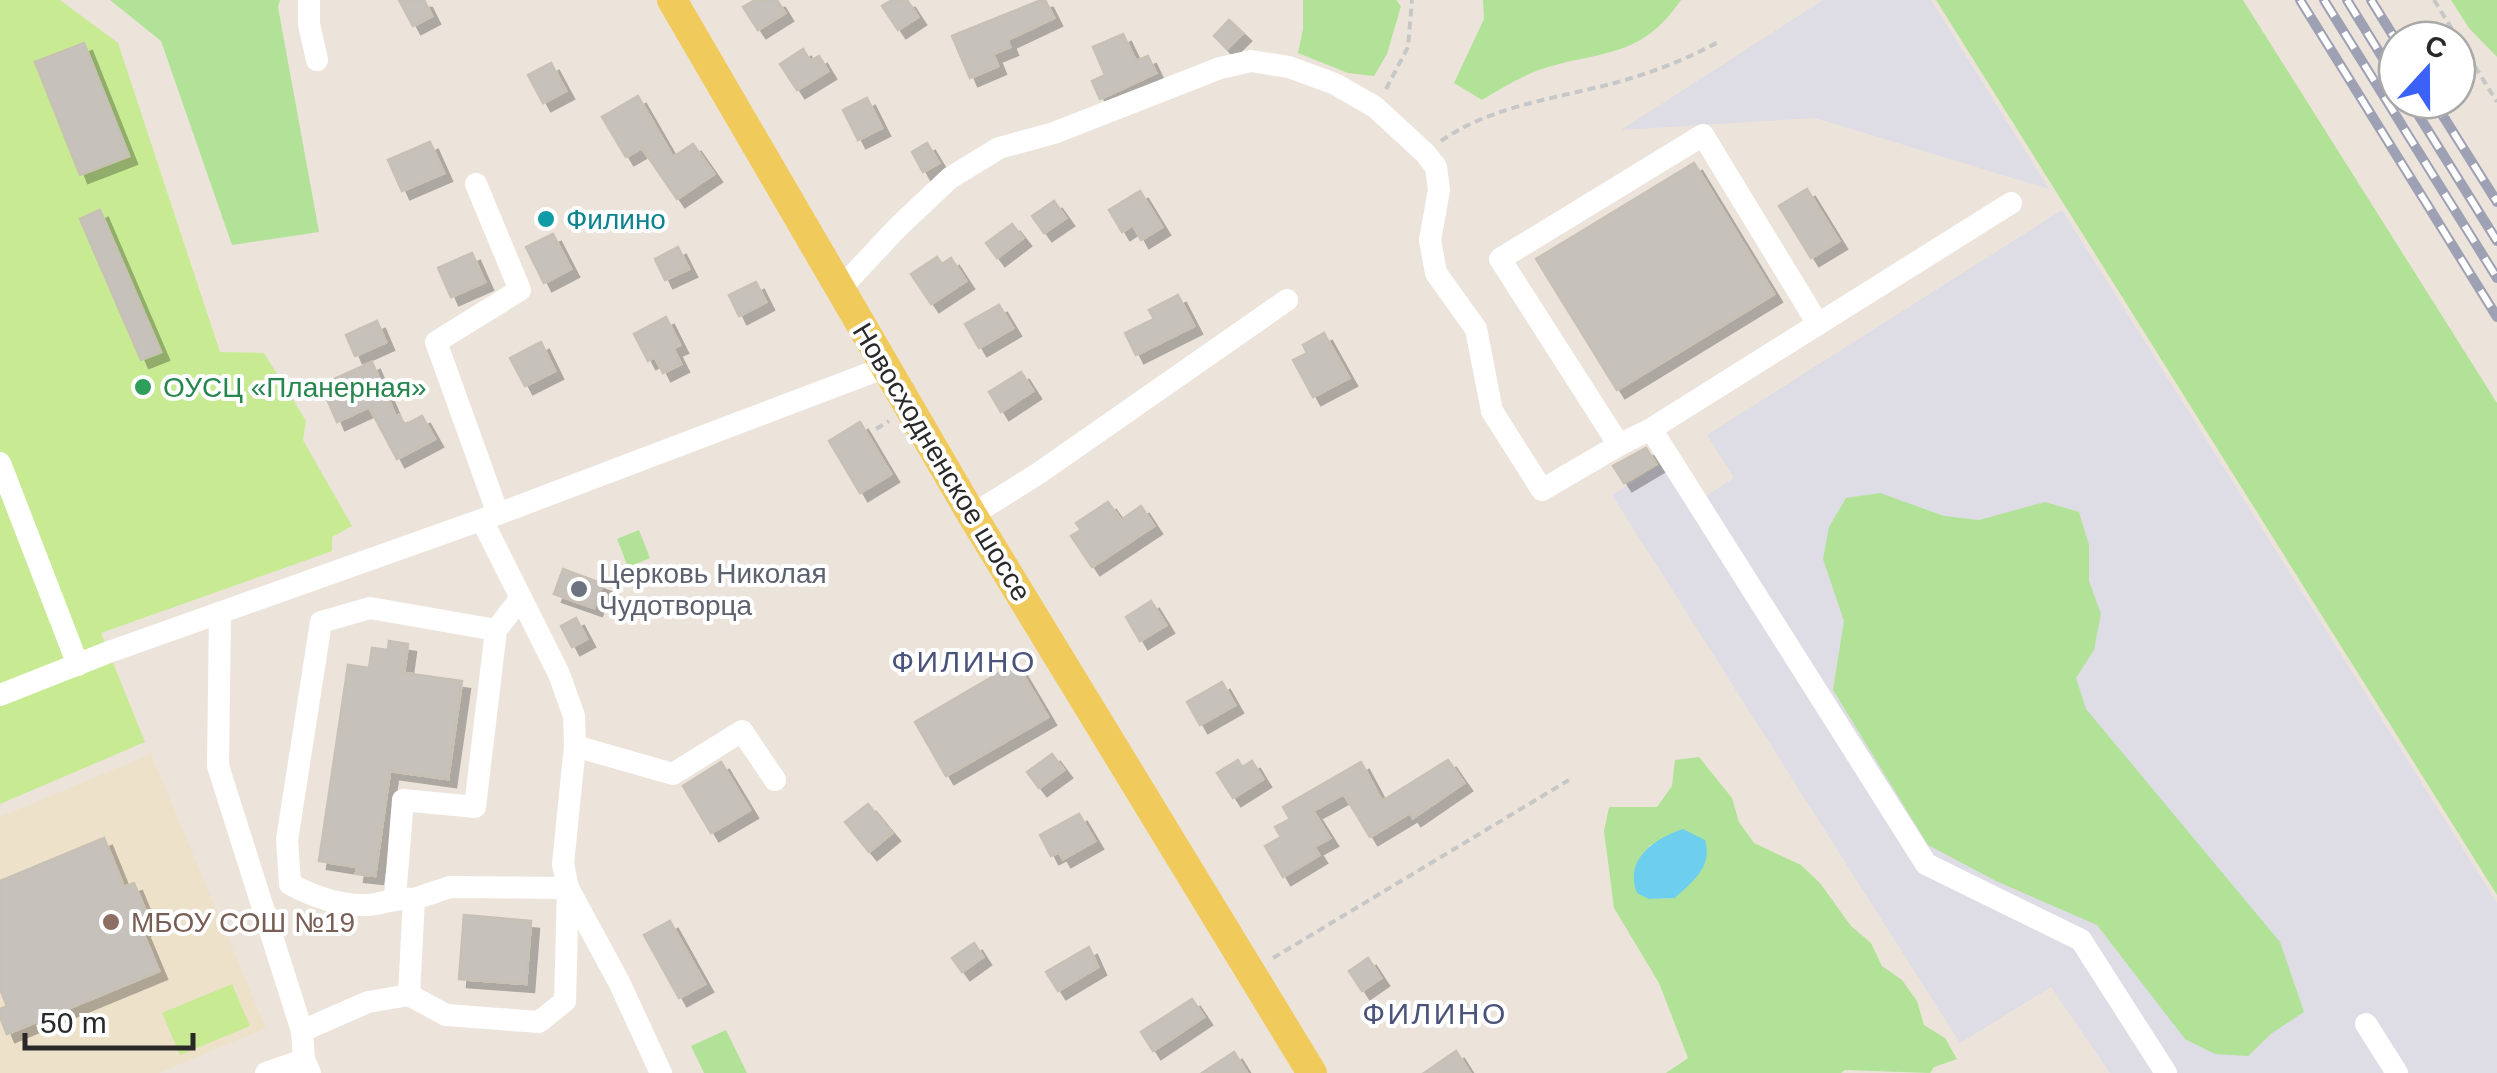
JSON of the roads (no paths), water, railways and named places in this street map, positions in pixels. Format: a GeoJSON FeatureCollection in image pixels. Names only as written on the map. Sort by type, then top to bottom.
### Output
{"type":"FeatureCollection","features":[{"type":"Feature","properties":{"kind":"main road","name":"Новосходненское шоссе"},"geometry":{"type":"LineString","coordinates":[[672,0],[972,515],[1312,1073]]}},
{"type":"Feature","properties":{"kind":"street"},"geometry":{"type":"LineString","coordinates":[[310,0],[317,60]]}},
{"type":"Feature","properties":{"kind":"street"},"geometry":{"type":"LineString","coordinates":[[840,288],[950,178],[1000,148],[1054,133],[1220,68],[1251,61],[1289,66],[1335,84],[1375,107],[1426,152],[1436,167],[1439,190],[1430,240],[1436,273],[1476,329],[1492,410],[1542,490],[1651,428],[2011,204]]}},
{"type":"Feature","properties":{"kind":"street"},"geometry":{"type":"LineString","coordinates":[[1619,445],[1500,259],[1703,135],[1818,324]]}},
{"type":"Feature","properties":{"kind":"street"},"geometry":{"type":"LineString","coordinates":[[302,1031],[368,1002],[409,995],[446,1014],[539,1022],[564,1002],[568,888],[563,864],[575,746],[574,716],[559,674],[520,598],[490,517],[436,342],[520,290],[476,184]]}},
{"type":"Feature","properties":{"kind":"street"},"geometry":{"type":"LineString","coordinates":[[972,515],[1039,473],[1287,300]]}},
{"type":"Feature","properties":{"kind":"street"},"geometry":{"type":"LineString","coordinates":[[0,696],[490,517],[886,366]]}},
{"type":"Feature","properties":{"kind":"street"},"geometry":{"type":"LineString","coordinates":[[1651,428],[1926,864],[2082,940],[2166,1073]]}},
{"type":"Feature","properties":{"kind":"street"},"geometry":{"type":"LineString","coordinates":[[0,463],[78,665]]}},
{"type":"Feature","properties":{"kind":"street"},"geometry":{"type":"LineString","coordinates":[[409,995],[403,800],[474,807],[496,630],[520,598]]}},
{"type":"Feature","properties":{"kind":"street"},"geometry":{"type":"LineString","coordinates":[[496,630],[370,608],[321,622],[287,840],[290,884],[316,899],[369,905],[450,887],[568,888]]}},
{"type":"Feature","properties":{"kind":"street"},"geometry":{"type":"LineString","coordinates":[[220,615],[218,766],[302,1031],[307,1066],[266,1073]]}},
{"type":"Feature","properties":{"kind":"street"},"geometry":{"type":"LineString","coordinates":[[575,746],[673,774],[742,731],[775,780]]}},
{"type":"Feature","properties":{"kind":"street"},"geometry":{"type":"LineString","coordinates":[[568,888],[619,982],[660,1073]]}},
{"type":"Feature","properties":{"kind":"street"},"geometry":{"type":"LineString","coordinates":[[2366,1024],[2397,1073]]}},
{"type":"Feature","properties":{"kind":"water"},"geometry":{"type":"Polygon","coordinates":[[[1683,829],[1705,840],[1706,858],[1700,873],[1675,898],[1649,899],[1637,893],[1634,870],[1644,852],[1683,829]]]}},
{"type":"Feature","properties":{"kind":"railway"},"geometry":{"type":"LineString","coordinates":[[2300,0],[2497,317]]}},
{"type":"Feature","properties":{"kind":"railway"},"geometry":{"type":"LineString","coordinates":[[2324,0],[2497,278]]}},
{"type":"Feature","properties":{"kind":"railway"},"geometry":{"type":"LineString","coordinates":[[2347,0],[2377,49]]}},
{"type":"Feature","properties":{"kind":"railway"},"geometry":{"type":"LineString","coordinates":[[2371,0],[2383,20]]}},
{"type":"Feature","properties":{"kind":"railway"},"geometry":{"type":"LineString","coordinates":[[2421,120],[2497,241]]}},
{"type":"Feature","properties":{"kind":"railway"},"geometry":{"type":"LineString","coordinates":[[2446,120],[2497,202]]}},
{"type":"Feature","properties":{"kind":"place","name":"Филино"},"geometry":{"type":"Point","coordinates":[546,219]}},
{"type":"Feature","properties":{"kind":"place","name":"ОУСЦ «Планерная»"},"geometry":{"type":"Point","coordinates":[143,387]}},
{"type":"Feature","properties":{"kind":"place","name":"Церковь Николая Чудотворца"},"geometry":{"type":"Point","coordinates":[579,589]}},
{"type":"Feature","properties":{"kind":"place","name":"МБОУ СОШ №19"},"geometry":{"type":"Point","coordinates":[111,922]}},
{"type":"Feature","properties":{"kind":"district","name":"ФИЛИНО"},"geometry":{"type":"Point","coordinates":[964,661]}},
{"type":"Feature","properties":{"kind":"district","name":"ФИЛИНО"},"geometry":{"type":"Point","coordinates":[1435,1013]}}]}
